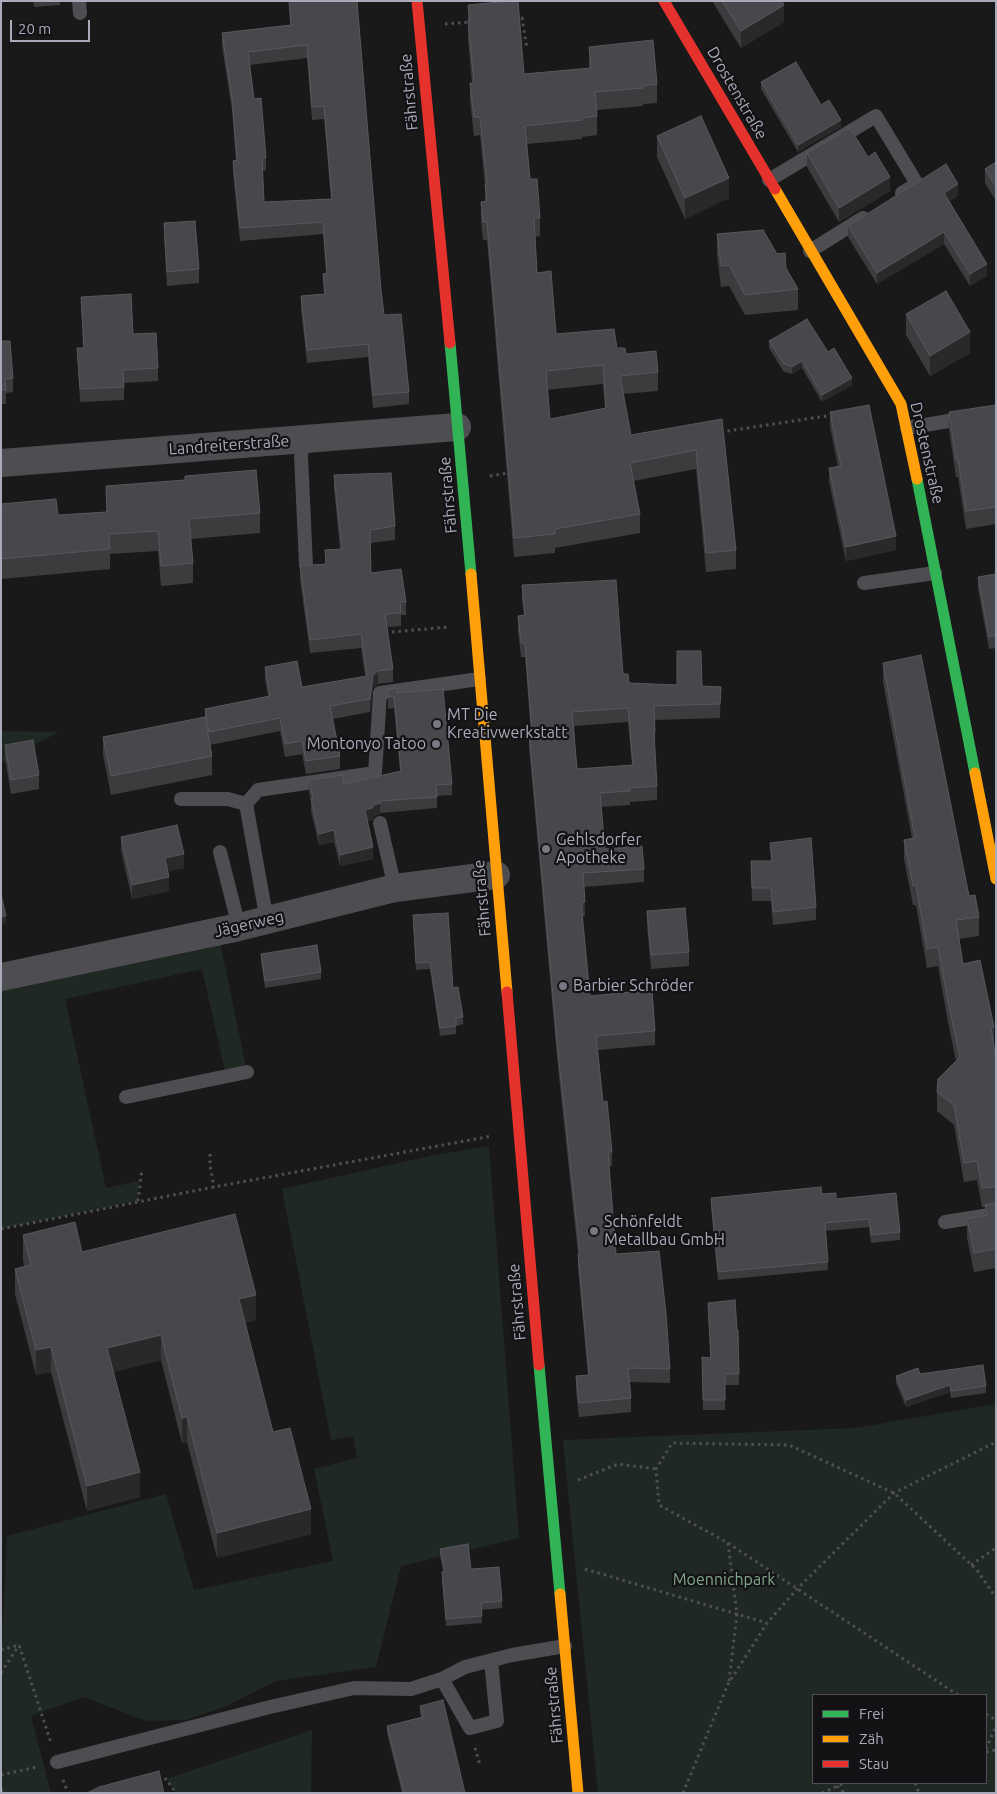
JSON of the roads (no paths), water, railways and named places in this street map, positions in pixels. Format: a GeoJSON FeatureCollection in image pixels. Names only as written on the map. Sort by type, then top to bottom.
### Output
{"type":"FeatureCollection","features":[{"type":"Feature","properties":{"kind":"street","name":"Fährstraße"},"geometry":{"type":"LineString","coordinates":[[417,1],[463,481],[496,876],[578,1793]]}},
{"type":"Feature","properties":{"kind":"street","name":"Drostenstraße"},"geometry":{"type":"LineString","coordinates":[[664,1],[901,404],[996,879]]}},
{"type":"Feature","properties":{"kind":"street","name":"Landreiterstraße"},"geometry":{"type":"LineString","coordinates":[[1,463],[457,427]]}},
{"type":"Feature","properties":{"kind":"street","name":"Jägerweg"},"geometry":{"type":"LineString","coordinates":[[1,977],[267,921],[396,888],[496,876]]}},
{"type":"Feature","properties":{"kind":"lane"},"geometry":{"type":"LineString","coordinates":[[769,180],[876,116],[917,184],[892,200]]}},
{"type":"Feature","properties":{"kind":"lane"},"geometry":{"type":"LineString","coordinates":[[810,250],[876,210]]}},
{"type":"Feature","properties":{"kind":"lane"},"geometry":{"type":"LineString","coordinates":[[907,428],[996,413]]}},
{"type":"Feature","properties":{"kind":"lane"},"geometry":{"type":"LineString","coordinates":[[303,440],[301,456],[306,564]]}},
{"type":"Feature","properties":{"kind":"lane"},"geometry":{"type":"LineString","coordinates":[[864,583],[935,573]]}},
{"type":"Feature","properties":{"kind":"lane"},"geometry":{"type":"LineString","coordinates":[[246,804],[258,790],[375,773],[380,693],[479,679]]}},
{"type":"Feature","properties":{"kind":"lane"},"geometry":{"type":"LineString","coordinates":[[181,799],[228,799],[246,804]]}},
{"type":"Feature","properties":{"kind":"lane"},"geometry":{"type":"LineString","coordinates":[[246,804],[267,921]]}},
{"type":"Feature","properties":{"kind":"lane"},"geometry":{"type":"LineString","coordinates":[[380,823],[396,888]]}},
{"type":"Feature","properties":{"kind":"lane"},"geometry":{"type":"LineString","coordinates":[[220,852],[239,927]]}},
{"type":"Feature","properties":{"kind":"lane"},"geometry":{"type":"LineString","coordinates":[[126,1097],[247,1072]]}},
{"type":"Feature","properties":{"kind":"lane"},"geometry":{"type":"LineString","coordinates":[[946,1222],[996,1214]]}},
{"type":"Feature","properties":{"kind":"lane"},"geometry":{"type":"LineString","coordinates":[[57,1762],[270,1707],[354,1688],[411,1689],[442,1679],[465,1667],[512,1655],[565,1646]]}},
{"type":"Feature","properties":{"kind":"lane"},"geometry":{"type":"LineString","coordinates":[[442,1679],[470,1728],[497,1721],[491,1661]]}},
{"type":"Feature","properties":{"kind":"place","name":"MT Die Kreativwerkstatt"},"geometry":{"type":"Point","coordinates":[437,724]}},
{"type":"Feature","properties":{"kind":"place","name":"Montonyo Tatoo"},"geometry":{"type":"Point","coordinates":[436,744]}},
{"type":"Feature","properties":{"kind":"place","name":"Gehlsdorfer Apotheke"},"geometry":{"type":"Point","coordinates":[546,849]}},
{"type":"Feature","properties":{"kind":"place","name":"Barbier Schröder"},"geometry":{"type":"Point","coordinates":[563,986]}},
{"type":"Feature","properties":{"kind":"place","name":"Schönfeldt Metallbau GmbH"},"geometry":{"type":"Point","coordinates":[594,1231]}},
{"type":"Feature","properties":{"kind":"park label","name":"Moennichpark"},"geometry":{"type":"Point","coordinates":[724,1580]}}]}
